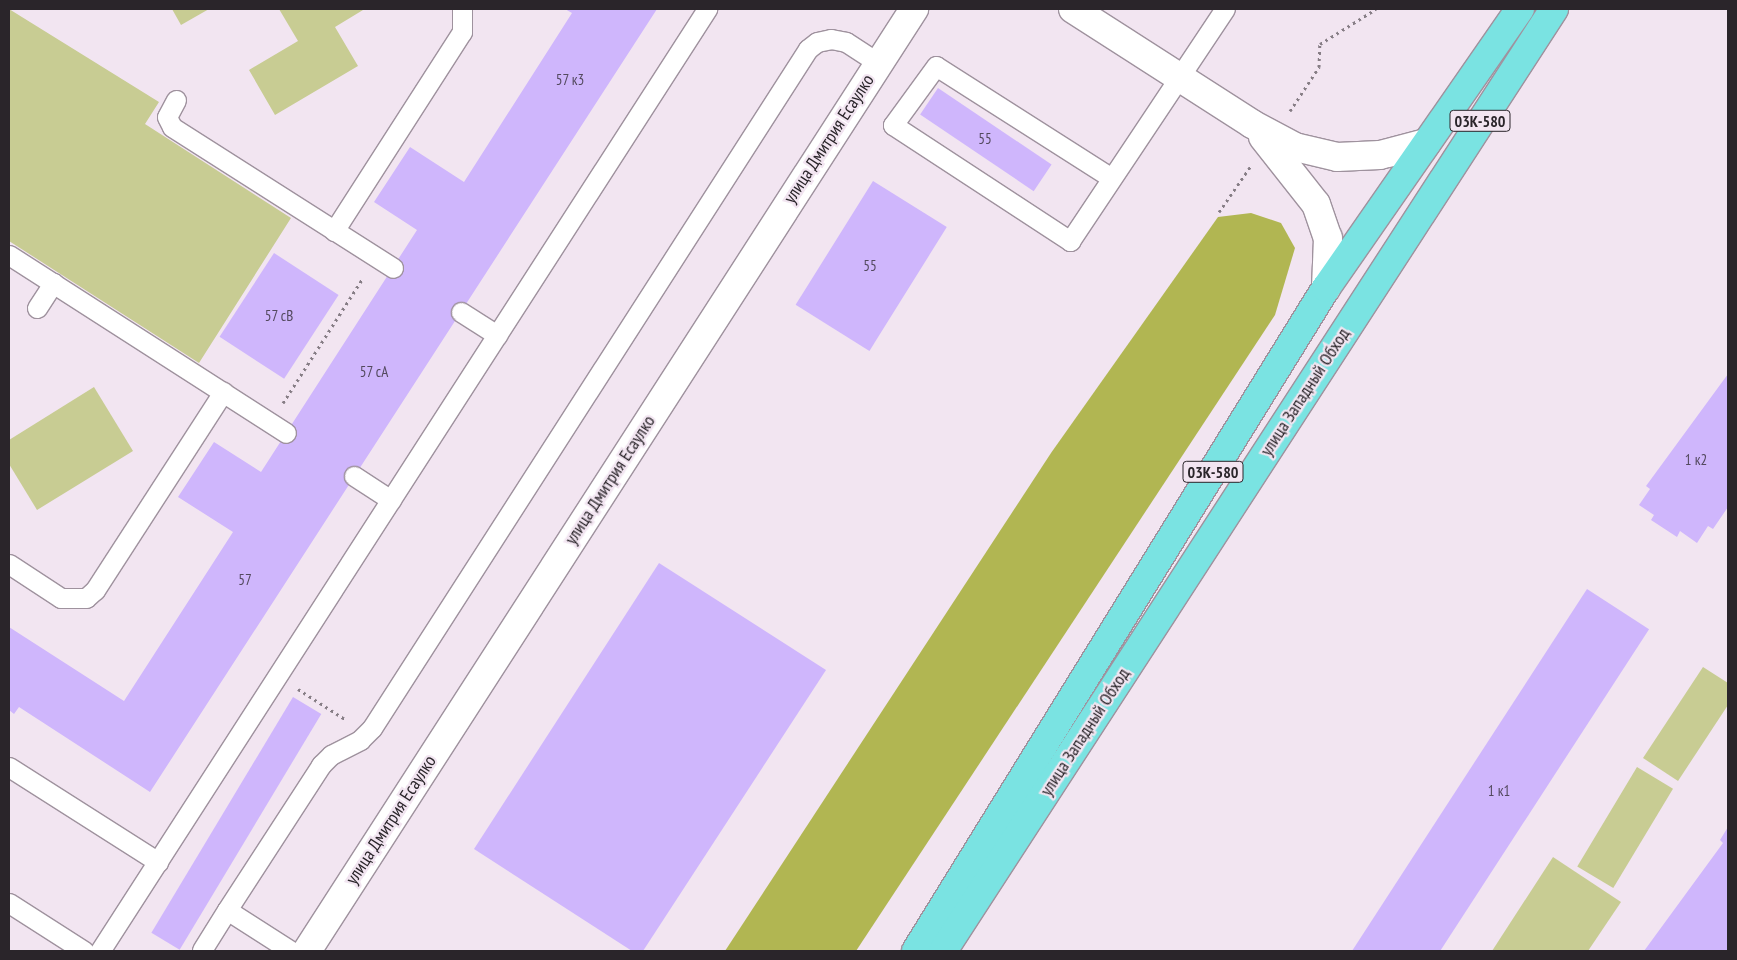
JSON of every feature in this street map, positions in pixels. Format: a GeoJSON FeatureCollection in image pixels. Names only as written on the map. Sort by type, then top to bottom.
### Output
{"type":"FeatureCollection","features":[{"type":"Feature","properties":{"kind":"highway","name":"улица Западный Обход"},"geometry":{"type":"LineString","coordinates":[[916,951],[1326,288],[1520,9]]}},
{"type":"Feature","properties":{"kind":"highway","name":"улица Западный Обход"},"geometry":{"type":"LineString","coordinates":[[943,951],[1554,9]]}},
{"type":"Feature","properties":{"kind":"street","name":"улица Дмитрия Есаулко"},"geometry":{"type":"LineString","coordinates":[[307,951],[914,9]]}},
{"type":"Feature","properties":{"kind":"street"},"geometry":{"type":"LineString","coordinates":[[1073,9],[1252,124],[1295,147],[1337,157],[1380,155],[1426,143]]}},
{"type":"Feature","properties":{"kind":"street"},"geometry":{"type":"LineString","coordinates":[[1252,124],[1290,168],[1316,204],[1328,238],[1326,288]]}},
{"type":"Feature","properties":{"kind":"lane"},"geometry":{"type":"LineString","coordinates":[[334,231],[462,32],[462,9]]}},
{"type":"Feature","properties":{"kind":"lane"},"geometry":{"type":"LineString","coordinates":[[100,951],[707,9]]}},
{"type":"Feature","properties":{"kind":"lane"},"geometry":{"type":"LineString","coordinates":[[1110,177],[936,66],[893,125],[1070,241],[1110,177],[1225,9]]}},
{"type":"Feature","properties":{"kind":"lane"},"geometry":{"type":"LineString","coordinates":[[202,950],[321,765],[331,754],[360,740],[367,733],[808,49],[817,42],[831,39],[846,42],[878,63]]}},
{"type":"Feature","properties":{"kind":"lane"},"geometry":{"type":"LineString","coordinates":[[176,100],[167,117],[172,127],[392,268]]}},
{"type":"Feature","properties":{"kind":"lane"},"geometry":{"type":"LineString","coordinates":[[9,255],[286,433]]}},
{"type":"Feature","properties":{"kind":"lane"},"geometry":{"type":"LineString","coordinates":[[37,308],[53,283]]}},
{"type":"Feature","properties":{"kind":"lane"},"geometry":{"type":"LineString","coordinates":[[461,312],[497,335]]}},
{"type":"Feature","properties":{"kind":"lane"},"geometry":{"type":"LineString","coordinates":[[9,564],[62,598],[86,598],[95,590],[223,392]]}},
{"type":"Feature","properties":{"kind":"lane"},"geometry":{"type":"LineString","coordinates":[[354,476],[391,500]]}},
{"type":"Feature","properties":{"kind":"lane"},"geometry":{"type":"LineString","coordinates":[[9,767],[158,862]]}},
{"type":"Feature","properties":{"kind":"lane"},"geometry":{"type":"LineString","coordinates":[[9,903],[84,951]]}},
{"type":"Feature","properties":{"kind":"lane"},"geometry":{"type":"LineString","coordinates":[[227,910],[291,951]]}},
{"type":"Feature","properties":{"kind":"path"},"geometry":{"type":"LineString","coordinates":[[1285,118],[1319,67],[1320,44],[1376,9]]}},
{"type":"Feature","properties":{"kind":"path"},"geometry":{"type":"LineString","coordinates":[[1219,212],[1255,160]]}},
{"type":"Feature","properties":{"kind":"path"},"geometry":{"type":"LineString","coordinates":[[270,422],[376,258]]}},
{"type":"Feature","properties":{"kind":"path"},"geometry":{"type":"LineString","coordinates":[[278,676],[367,733]]}},
{"type":"Feature","properties":{"kind":"green space"},"geometry":{"type":"Polygon","coordinates":[[[9,9],[159,102],[145,124],[291,218],[199,363],[9,241],[9,9]]]}},
{"type":"Feature","properties":{"kind":"green space"},"geometry":{"type":"Polygon","coordinates":[[[172,9],[209,9],[181,25],[172,9]]]}},
{"type":"Feature","properties":{"kind":"green space"},"geometry":{"type":"Polygon","coordinates":[[[279,9],[363,10],[335,27],[358,66],[275,115],[249,70],[298,41],[279,9]]]}},
{"type":"Feature","properties":{"kind":"green space"},"geometry":{"type":"Polygon","coordinates":[[[1251,213],[1281,223],[1295,248],[1275,315],[856,951],[725,951],[1051,453],[1218,217],[1251,213]]]}},
{"type":"Feature","properties":{"kind":"green space"},"geometry":{"type":"Polygon","coordinates":[[[94,387],[133,451],[37,510],[9,464],[9,440],[94,387]]]}},
{"type":"Feature","properties":{"kind":"green space"},"geometry":{"type":"Polygon","coordinates":[[[1703,667],[1728,683],[1728,705],[1678,781],[1643,758],[1703,667]]]}},
{"type":"Feature","properties":{"kind":"green space"},"geometry":{"type":"Polygon","coordinates":[[[1637,767],[1673,789],[1613,888],[1577,866],[1637,767]]]}},
{"type":"Feature","properties":{"kind":"green space"},"geometry":{"type":"Polygon","coordinates":[[[1553,857],[1621,902],[1588,951],[1492,951],[1553,857]]]}},
{"type":"Feature","properties":{"kind":"building"},"geometry":{"type":"Polygon","coordinates":[[[565,9],[657,9],[150,792],[19,707],[14,714],[9,710],[9,627],[124,701],[233,532],[178,497],[214,442],[261,472],[417,230],[374,202],[410,147],[464,182],[572,13],[565,9]]]}},
{"type":"Feature","properties":{"kind":"building"},"geometry":{"type":"Polygon","coordinates":[[[938,88],[1052,165],[1034,191],[920,115],[938,88]]]}},
{"type":"Feature","properties":{"kind":"building"},"geometry":{"type":"Polygon","coordinates":[[[873,181],[947,227],[869,351],[796,305],[873,181]]]}},
{"type":"Feature","properties":{"kind":"building"},"geometry":{"type":"Polygon","coordinates":[[[274,253],[339,295],[284,379],[220,337],[274,253]]]}},
{"type":"Feature","properties":{"kind":"building"},"geometry":{"type":"Polygon","coordinates":[[[1728,374],[1728,507],[1713,529],[1708,526],[1697,543],[1680,531],[1677,537],[1651,520],[1654,515],[1639,505],[1650,489],[1646,486],[1728,374]]]}},
{"type":"Feature","properties":{"kind":"building"},"geometry":{"type":"Polygon","coordinates":[[[659,563],[826,670],[643,951],[632,951],[474,849],[659,563]]]}},
{"type":"Feature","properties":{"kind":"building"},"geometry":{"type":"Polygon","coordinates":[[[1587,589],[1649,629],[1440,951],[1352,951],[1587,589]]]}},
{"type":"Feature","properties":{"kind":"building"},"geometry":{"type":"Polygon","coordinates":[[[293,697],[321,714],[180,950],[151,933],[293,697]]]}},
{"type":"Feature","properties":{"kind":"building"},"geometry":{"type":"Polygon","coordinates":[[[1728,827],[1728,951],[1644,951],[1723,843],[1720,840],[1728,827]]]}}]}
